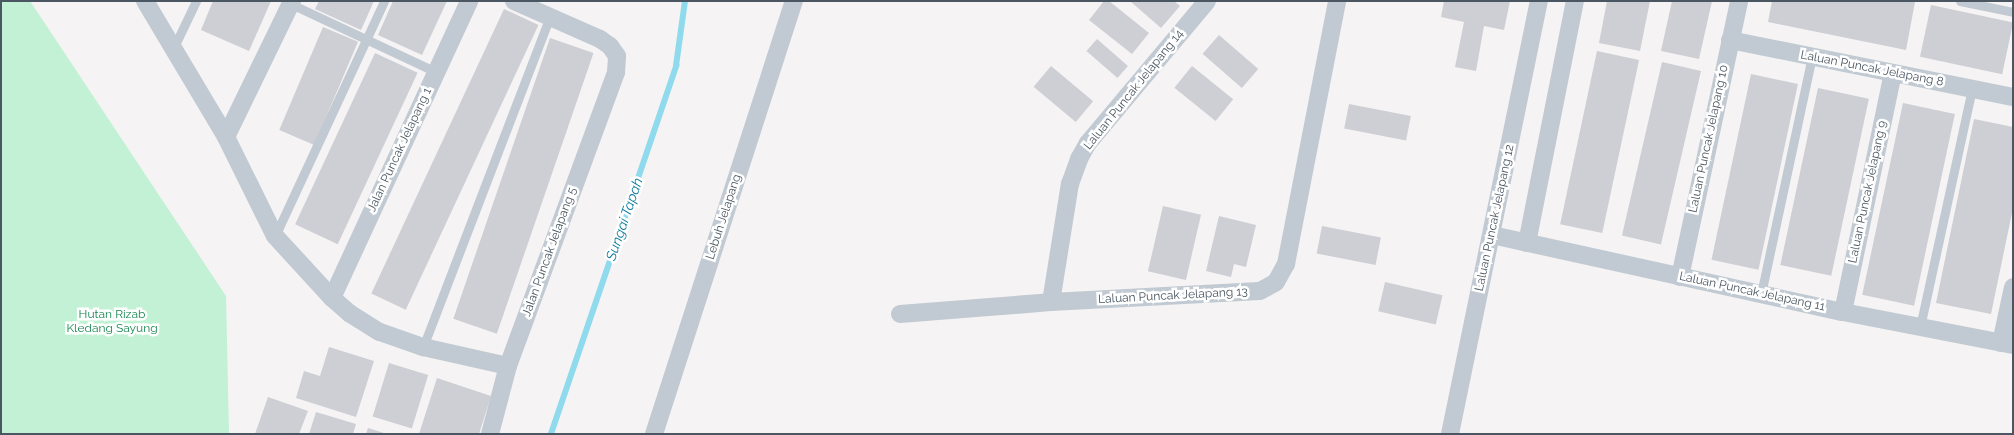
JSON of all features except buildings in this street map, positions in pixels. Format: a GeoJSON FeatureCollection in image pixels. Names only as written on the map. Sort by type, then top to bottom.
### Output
{"type":"FeatureCollection","features":[{"type":"Feature","properties":{"kind":"street"},"geometry":{"type":"LineString","coordinates":[[145,1],[226,137],[275,236],[332,298],[349,313],[380,332],[422,346],[508,366]]}},
{"type":"Feature","properties":{"kind":"street","name":"Jalan Puncak Jelapang 1"},"geometry":{"type":"LineString","coordinates":[[332,298],[469,1]]}},
{"type":"Feature","properties":{"kind":"street"},"geometry":{"type":"LineString","coordinates":[[514,1],[550,16]]}},
{"type":"Feature","properties":{"kind":"street","name":"Lebuh Jelapang"},"geometry":{"type":"LineString","coordinates":[[654,434],[794,1]]}},
{"type":"Feature","properties":{"kind":"street","name":"Laluan Puncak Jelapang 14"},"geometry":{"type":"LineString","coordinates":[[1051,302],[1070,184],[1078,158],[1088,143],[1207,1]]}},
{"type":"Feature","properties":{"kind":"street","name":"Laluan Puncak Jelapang 13"},"geometry":{"type":"LineString","coordinates":[[900,314],[1051,302],[1260,291],[1276,282],[1286,264],[1338,1]]}},
{"type":"Feature","properties":{"kind":"street","name":"Laluan Puncak Jelapang 12"},"geometry":{"type":"LineString","coordinates":[[1450,434],[1539,1]]}},
{"type":"Feature","properties":{"kind":"street"},"geometry":{"type":"LineString","coordinates":[[1527,243],[1575,1]]}},
{"type":"Feature","properties":{"kind":"street","name":"Laluan Puncak Jelapang 10"},"geometry":{"type":"LineString","coordinates":[[1680,276],[1739,1]]}},
{"type":"Feature","properties":{"kind":"street"},"geometry":{"type":"LineString","coordinates":[[226,137],[291,2]]}},
{"type":"Feature","properties":{"kind":"street","name":"Jalan Puncak Jelapang 5"},"geometry":{"type":"LineString","coordinates":[[490,434],[508,366],[616,72],[617,56],[610,46],[600,38],[550,16]]}},
{"type":"Feature","properties":{"kind":"street","name":"Laluan Puncak Jelapang 8"},"geometry":{"type":"LineString","coordinates":[[1730,40],[2013,97]]}},
{"type":"Feature","properties":{"kind":"street","name":"Laluan Puncak Jelapang 9"},"geometry":{"type":"LineString","coordinates":[[1843,312],[1893,73]]}},
{"type":"Feature","properties":{"kind":"street","name":"Laluan Puncak Jelapang 11"},"geometry":{"type":"LineString","coordinates":[[1492,235],[1843,312],[2007,344]]}},
{"type":"Feature","properties":{"kind":"street"},"geometry":{"type":"LineString","coordinates":[[2007,344],[2013,287]]}},
{"type":"Feature","properties":{"kind":"lane"},"geometry":{"type":"LineString","coordinates":[[173,49],[196,1]]}},
{"type":"Feature","properties":{"kind":"lane"},"geometry":{"type":"LineString","coordinates":[[275,236],[384,1]]}},
{"type":"Feature","properties":{"kind":"lane"},"geometry":{"type":"LineString","coordinates":[[1960,1],[2013,12]]}},
{"type":"Feature","properties":{"kind":"lane"},"geometry":{"type":"LineString","coordinates":[[291,2],[436,72]]}},
{"type":"Feature","properties":{"kind":"lane"},"geometry":{"type":"LineString","coordinates":[[422,346],[550,16]]}},
{"type":"Feature","properties":{"kind":"lane"},"geometry":{"type":"LineString","coordinates":[[1761,294],[1812,57]]}},
{"type":"Feature","properties":{"kind":"lane"},"geometry":{"type":"LineString","coordinates":[[1920,328],[1972,89]]}},
{"type":"Feature","properties":{"kind":"green space","name":"Hutan Rizab Kledang Sayung"},"geometry":{"type":"Polygon","coordinates":[[[1,1],[30,1],[226,296],[229,434],[1,434],[1,1]]]}},
{"type":"Feature","properties":{"kind":"waterway","name":"Sungai Tapah"},"geometry":{"type":"LineString","coordinates":[[551,434],[676,66],[685,1]]}}]}
